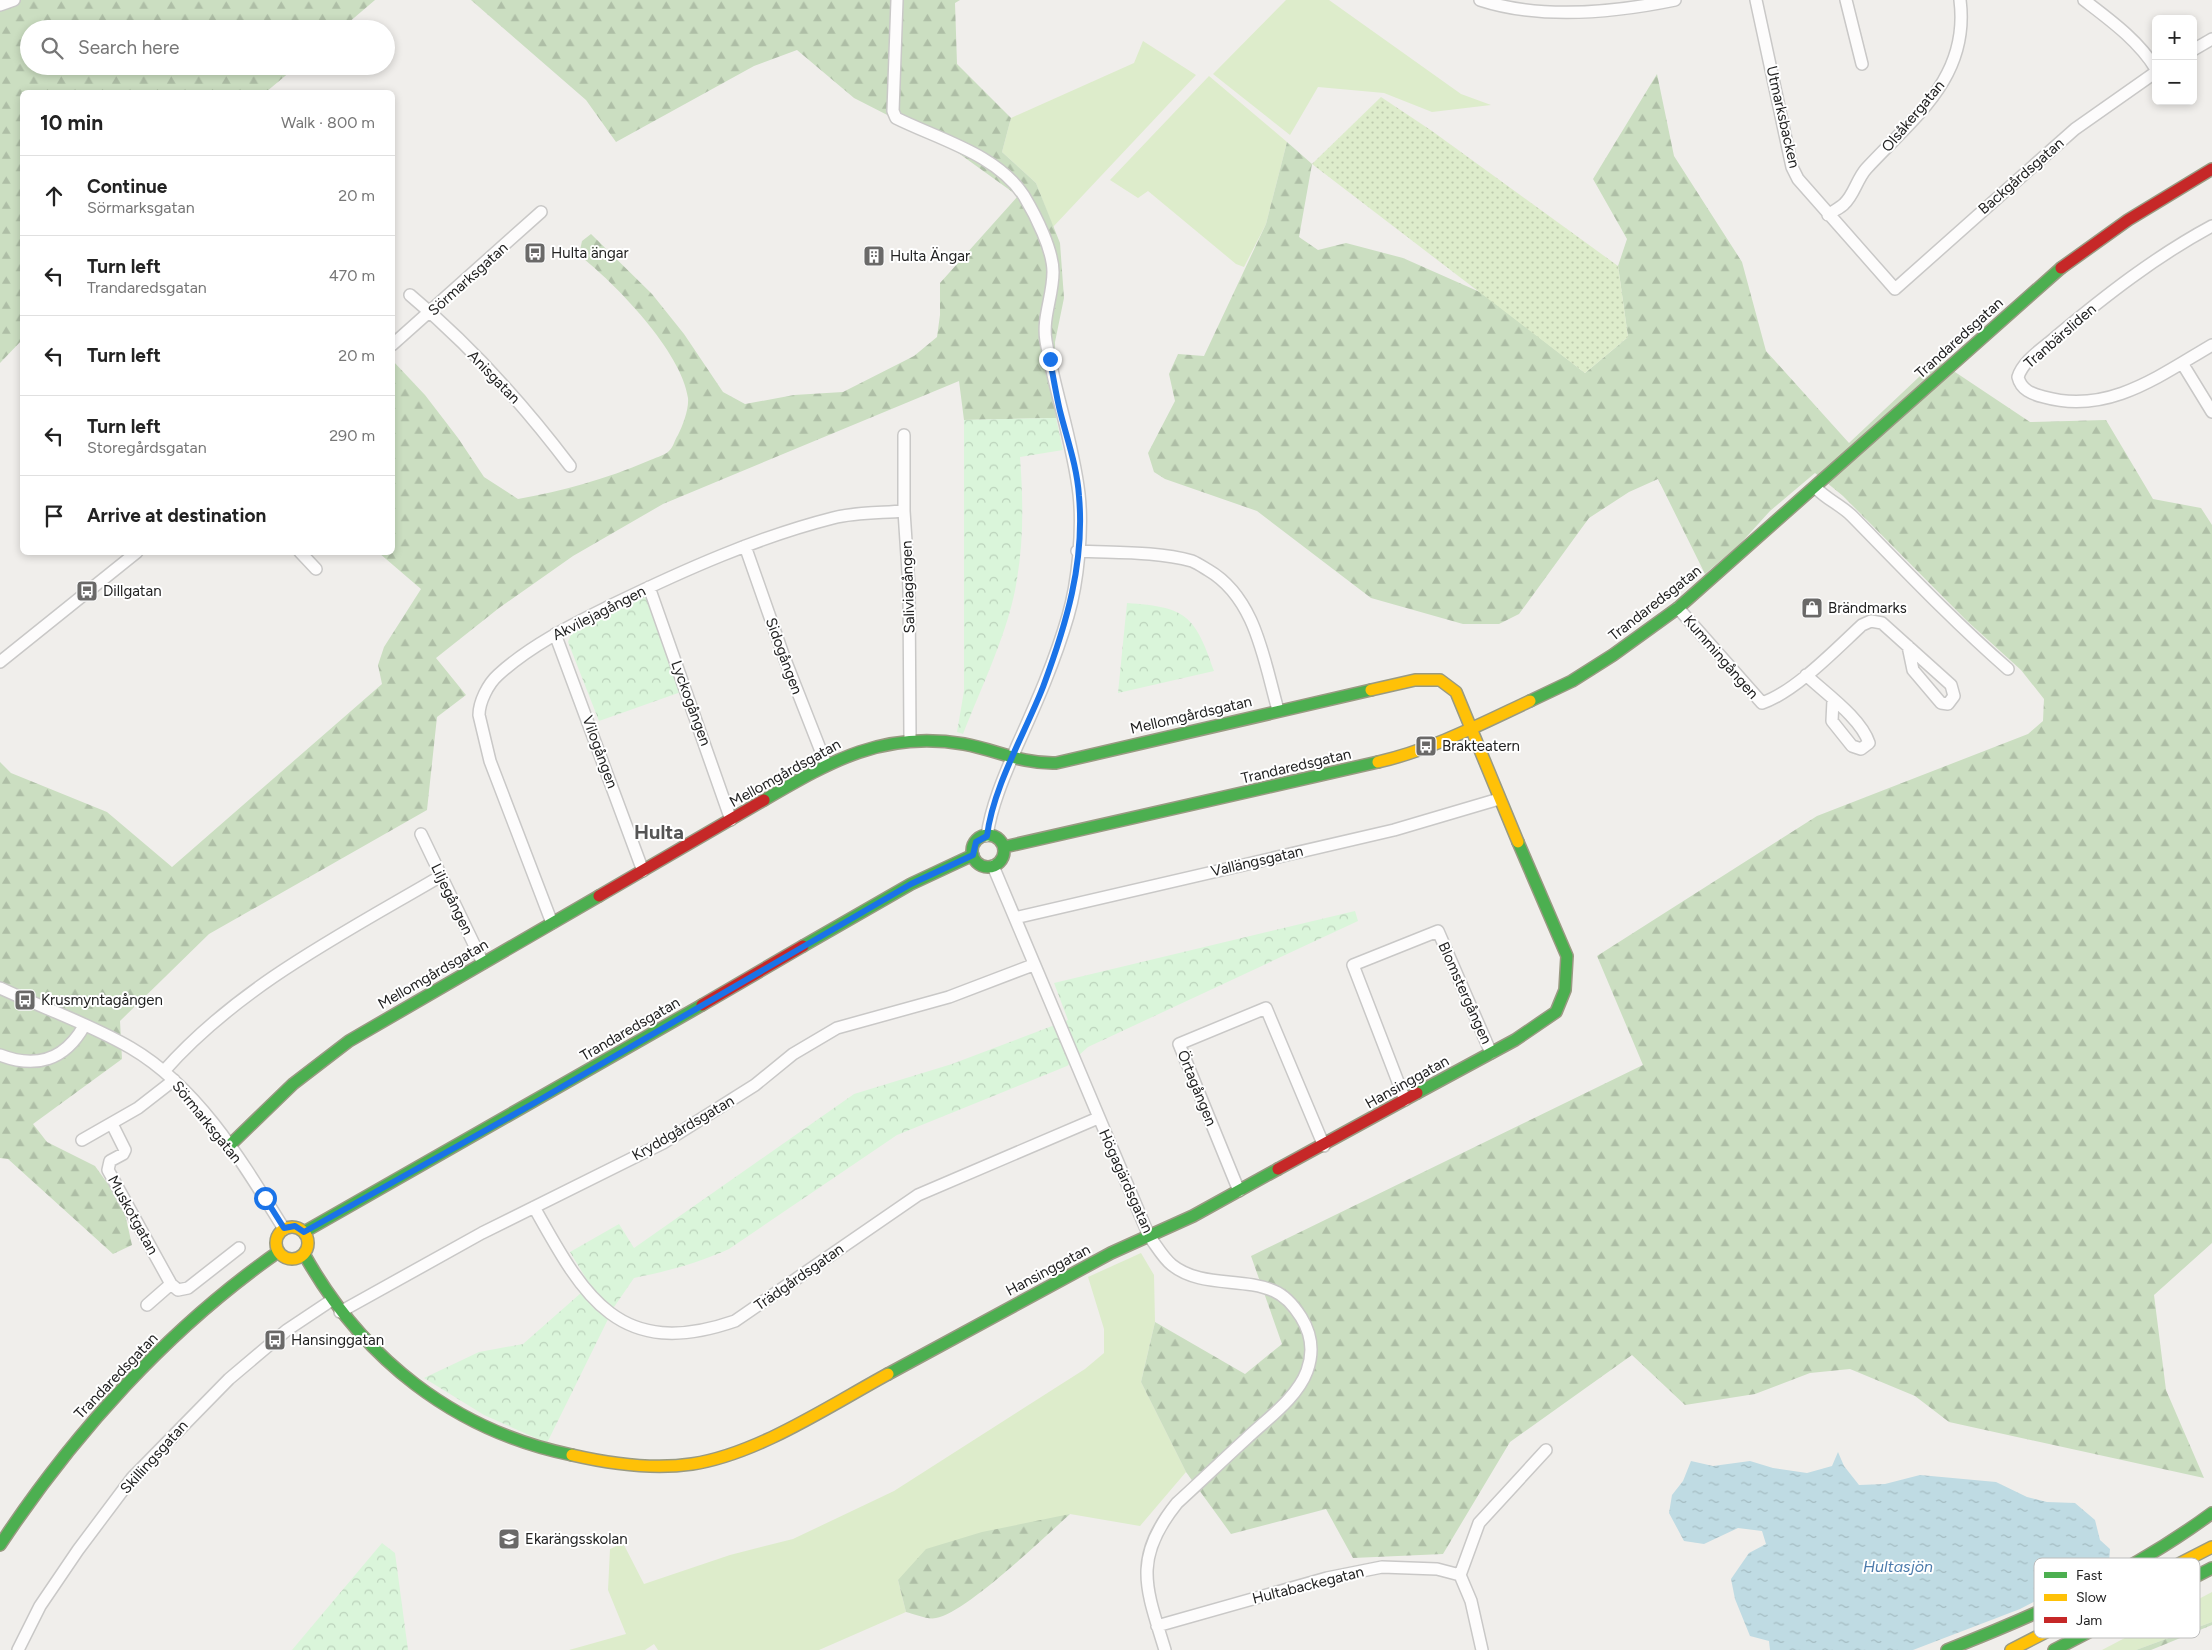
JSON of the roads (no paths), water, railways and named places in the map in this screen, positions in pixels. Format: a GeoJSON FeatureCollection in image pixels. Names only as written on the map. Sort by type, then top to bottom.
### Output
{"type":"FeatureCollection","features":[{"type":"Feature","properties":{"kind":"main road","name":"Trandaredsgatan"},"geometry":{"type":"LineString","coordinates":[[1004,847],[1358,768],[1395,758],[1472,728],[1572,681],[1613,655],[1678,608],[1816,488],[2066,264],[2128,220],[2212,169]]}},
{"type":"Feature","properties":{"kind":"main road","name":"Mellomgårdsgatan"},"geometry":{"type":"LineString","coordinates":[[229,1146],[293,1084],[349,1041],[826,764],[880,744],[910,738],[952,741],[1033,763],[1056,762],[1278,710],[1430,678],[1440,680],[1456,692],[1472,728]]}},
{"type":"Feature","properties":{"kind":"main road","name":"Hansinggatan"},"geometry":{"type":"LineString","coordinates":[[304,1254],[340,1312],[360,1336],[423,1393],[480,1424],[522,1442],[569,1455],[630,1465],[684,1465],[729,1456],[770,1438],[1102,1258],[1193,1216],[1324,1146],[1491,1053],[1547,1020],[1556,1012],[1561,1004],[1567,979],[1567,956],[1499,799],[1472,728]]}},
{"type":"Feature","properties":{"kind":"main road"},"geometry":{"type":"LineString","coordinates":[[987,836],[997,839],[1004,847],[1002,859],[993,866],[981,865],[973,855],[976,842],[987,836]]}},
{"type":"Feature","properties":{"kind":"main road","name":"Trandaredsgatan"},"geometry":{"type":"LineString","coordinates":[[304,1232],[527,1107],[911,884],[973,855]]}},
{"type":"Feature","properties":{"kind":"main road"},"geometry":{"type":"LineString","coordinates":[[295,1226],[304,1232],[309,1243],[304,1254],[291,1259],[278,1252],[276,1239],[284,1228],[295,1226]]}},
{"type":"Feature","properties":{"kind":"main road","name":"Trandaredsgatan"},"geometry":{"type":"LineString","coordinates":[[0,1545],[58,1463],[98,1415],[145,1364],[210,1305],[278,1252]]}},
{"type":"Feature","properties":{"kind":"main road"},"geometry":{"type":"LineString","coordinates":[[2143,1558],[2212,1513]]}},
{"type":"Feature","properties":{"kind":"main road"},"geometry":{"type":"LineString","coordinates":[[2191,1558],[2212,1547]]}},
{"type":"Feature","properties":{"kind":"main road"},"geometry":{"type":"LineString","coordinates":[[2200,1574],[2212,1568]]}},
{"type":"Feature","properties":{"kind":"main road"},"geometry":{"type":"LineString","coordinates":[[1947,1650],[2034,1613]]}},
{"type":"Feature","properties":{"kind":"main road"},"geometry":{"type":"LineString","coordinates":[[2011,1650],[2034,1638]]}},
{"type":"Feature","properties":{"kind":"main road"},"geometry":{"type":"LineString","coordinates":[[2054,1650],[2078,1638]]}},
{"type":"Feature","properties":{"kind":"main road"},"geometry":{"type":"LineString","coordinates":[[2058,1650],[2070,1642]]}},
{"type":"Feature","properties":{"kind":"street"},"geometry":{"type":"LineString","coordinates":[[0,4],[14,0]]}},
{"type":"Feature","properties":{"kind":"street"},"geometry":{"type":"LineString","coordinates":[[897,0],[893,112],[896,118],[982,159],[1011,181],[1023,195],[1034,215],[1052,257],[1053,273],[1045,324],[1046,340],[1060,410],[1073,460],[1079,496],[1073,593],[1062,635],[1012,757],[987,836]]}},
{"type":"Feature","properties":{"kind":"street"},"geometry":{"type":"LineString","coordinates":[[1480,0],[1495,5],[1542,11],[1579,6],[1624,9],[1675,0]]}},
{"type":"Feature","properties":{"kind":"street","name":"Utmarksbacken"},"geometry":{"type":"LineString","coordinates":[[1756,0],[1792,167],[1798,179],[1828,215],[1895,289]]}},
{"type":"Feature","properties":{"kind":"street"},"geometry":{"type":"LineString","coordinates":[[1846,0],[1862,64]]}},
{"type":"Feature","properties":{"kind":"street","name":"Olsåkergatan"},"geometry":{"type":"LineString","coordinates":[[1828,215],[1845,204],[1864,171],[1938,91],[1952,67],[1959,37],[1960,0]]}},
{"type":"Feature","properties":{"kind":"street"},"geometry":{"type":"LineString","coordinates":[[2084,0],[2120,27],[2152,63]]}},
{"type":"Feature","properties":{"kind":"street"},"geometry":{"type":"LineString","coordinates":[[2197,48],[2212,39]]}},
{"type":"Feature","properties":{"kind":"street","name":"Backgårdsgatan"},"geometry":{"type":"LineString","coordinates":[[1895,289],[2075,129],[2152,73]]}},
{"type":"Feature","properties":{"kind":"street","name":"Sörmarksgatan"},"geometry":{"type":"LineString","coordinates":[[395,342],[541,212]]}},
{"type":"Feature","properties":{"kind":"street","name":"Tranbärsliden"},"geometry":{"type":"LineString","coordinates":[[2212,226],[2145,268],[2093,306],[2030,360],[2018,377],[2022,387],[2041,397],[2087,403],[2115,398],[2212,346]]}},
{"type":"Feature","properties":{"kind":"street","name":"Anisgatan"},"geometry":{"type":"LineString","coordinates":[[410,296],[431,312],[506,388],[542,429],[570,466]]}},
{"type":"Feature","properties":{"kind":"street"},"geometry":{"type":"LineString","coordinates":[[2182,363],[2212,412]]}},
{"type":"Feature","properties":{"kind":"street","name":"Saliviagången"},"geometry":{"type":"LineString","coordinates":[[904,435],[904,511],[910,587],[910,738]]}},
{"type":"Feature","properties":{"kind":"street"},"geometry":{"type":"LineString","coordinates":[[1816,488],[1846,510],[1895,561],[2008,669]]}},
{"type":"Feature","properties":{"kind":"street","name":"Akvilejagången"},"geometry":{"type":"LineString","coordinates":[[552,924],[490,761],[479,715],[479,709],[489,687],[498,676],[555,634],[649,587],[745,546],[834,517],[904,511]]}},
{"type":"Feature","properties":{"kind":"street","name":"Sidogången"},"geometry":{"type":"LineString","coordinates":[[745,546],[784,657],[826,764]]}},
{"type":"Feature","properties":{"kind":"street"},"geometry":{"type":"LineString","coordinates":[[1077,551],[1157,556],[1193,561],[1223,579],[1242,604],[1255,631],[1278,710]]}},
{"type":"Feature","properties":{"kind":"street"},"geometry":{"type":"LineString","coordinates":[[0,662],[133,555]]}},
{"type":"Feature","properties":{"kind":"street"},"geometry":{"type":"LineString","coordinates":[[303,555],[316,569]]}},
{"type":"Feature","properties":{"kind":"street","name":"Lyckogången"},"geometry":{"type":"LineString","coordinates":[[649,587],[731,820]]}},
{"type":"Feature","properties":{"kind":"street","name":"Kummingången"},"geometry":{"type":"LineString","coordinates":[[1678,608],[1762,703],[1772,700],[1806,675],[1862,625],[1871,621],[1882,623],[1938,670],[1952,685],[1954,696],[1948,704],[1941,703],[1913,670],[1908,646]]}},
{"type":"Feature","properties":{"kind":"street","name":"Vilogången"},"geometry":{"type":"LineString","coordinates":[[555,634],[643,871]]}},
{"type":"Feature","properties":{"kind":"street"},"geometry":{"type":"LineString","coordinates":[[1806,675],[1833,700]]}},
{"type":"Feature","properties":{"kind":"street","name":"Vallängsgatan"},"geometry":{"type":"LineString","coordinates":[[1014,918],[1394,830],[1499,799]]}},
{"type":"Feature","properties":{"kind":"street","name":"Liljegången"},"geometry":{"type":"LineString","coordinates":[[421,834],[483,963]]}},
{"type":"Feature","properties":{"kind":"street","name":"Högagärdsgatan"},"geometry":{"type":"LineString","coordinates":[[993,866],[1149,1236],[1171,1265],[1189,1276],[1213,1281],[1246,1283],[1275,1291],[1292,1303],[1308,1327],[1312,1352],[1307,1371],[1299,1386],[1276,1411],[1177,1503],[1164,1519],[1154,1542],[1147,1566],[1146,1580],[1150,1607],[1164,1650]]}},
{"type":"Feature","properties":{"kind":"street"},"geometry":{"type":"LineString","coordinates":[[164,1071],[243,997],[440,876]]}},
{"type":"Feature","properties":{"kind":"street","name":"Blomstergången"},"geometry":{"type":"LineString","coordinates":[[1405,1100],[1353,965],[1438,931],[1491,1053]]}},
{"type":"Feature","properties":{"kind":"street","name":"Kryddgårdsgatan"},"geometry":{"type":"LineString","coordinates":[[340,1312],[482,1233],[663,1143],[755,1085],[793,1054],[837,1028],[949,997],[1034,965]]}},
{"type":"Feature","properties":{"kind":"street","name":"Sörmarksgatan"},"geometry":{"type":"LineString","coordinates":[[0,988],[131,1048],[164,1071],[198,1106],[229,1146],[284,1228]]}},
{"type":"Feature","properties":{"kind":"street","name":"Örtagången"},"geometry":{"type":"LineString","coordinates":[[1239,1191],[1179,1044],[1266,1008],[1324,1146]]}},
{"type":"Feature","properties":{"kind":"street"},"geometry":{"type":"LineString","coordinates":[[0,1054],[28,1063],[44,1061],[63,1051],[78,1036],[84,1026]]}},
{"type":"Feature","properties":{"kind":"street"},"geometry":{"type":"LineString","coordinates":[[82,1140],[138,1108],[174,1080]]}},
{"type":"Feature","properties":{"kind":"street","name":"Trädgårdsgatan"},"geometry":{"type":"LineString","coordinates":[[534,1207],[574,1276],[591,1299],[614,1317],[644,1329],[676,1335],[706,1331],[735,1321],[918,1195],[1098,1118]]}},
{"type":"Feature","properties":{"kind":"street","name":"Muskotgatan"},"geometry":{"type":"LineString","coordinates":[[112,1124],[125,1150],[110,1161],[108,1170],[171,1284]]}},
{"type":"Feature","properties":{"kind":"street"},"geometry":{"type":"LineString","coordinates":[[147,1305],[171,1284],[178,1290],[188,1288],[239,1248]]}},
{"type":"Feature","properties":{"kind":"street","name":"Skillingsgatan"},"geometry":{"type":"LineString","coordinates":[[18,1650],[40,1606],[78,1550],[132,1478],[194,1412],[241,1367],[287,1330],[332,1300]]}},
{"type":"Feature","properties":{"kind":"street"},"geometry":{"type":"LineString","coordinates":[[1482,1650],[1471,1601],[1460,1575],[1478,1523],[1546,1450]]}},
{"type":"Feature","properties":{"kind":"street","name":"Hultabackegatan"},"geometry":{"type":"LineString","coordinates":[[1157,1626],[1327,1578],[1382,1567],[1437,1569],[1460,1575]]}},
{"type":"Feature","properties":{"kind":"water","name":"Hultasjön"},"geometry":{"type":"Polygon","coordinates":[[[1838,1452],[1844,1466],[1859,1485],[1885,1484],[1920,1475],[1996,1482],[2027,1497],[2047,1502],[2075,1503],[2095,1520],[2100,1540],[2110,1549],[2109,1558],[2034,1558],[2034,1602],[2020,1609],[1913,1650],[1770,1650],[1769,1641],[1750,1636],[1735,1599],[1731,1579],[1749,1553],[1766,1544],[1762,1531],[1738,1528],[1704,1544],[1684,1541],[1669,1513],[1672,1495],[1683,1481],[1691,1461],[1713,1466],[1750,1461],[1773,1468],[1807,1473],[1832,1466],[1838,1452]]]}},
{"type":"Feature","properties":{"kind":"place","name":"Hulta ängar"},"geometry":{"type":"Point","coordinates":[535,253]}},
{"type":"Feature","properties":{"kind":"place","name":"Hulta Ängar"},"geometry":{"type":"Point","coordinates":[874,256]}},
{"type":"Feature","properties":{"kind":"place","name":"Dillgatan"},"geometry":{"type":"Point","coordinates":[87,591]}},
{"type":"Feature","properties":{"kind":"place","name":"Brändmarks"},"geometry":{"type":"Point","coordinates":[1812,608]}},
{"type":"Feature","properties":{"kind":"place","name":"Brakteatern"},"geometry":{"type":"Point","coordinates":[1426,746]}},
{"type":"Feature","properties":{"kind":"place","name":"Krusmyntagången"},"geometry":{"type":"Point","coordinates":[25,1000]}},
{"type":"Feature","properties":{"kind":"place","name":"Hansinggatan"},"geometry":{"type":"Point","coordinates":[275,1340]}},
{"type":"Feature","properties":{"kind":"place","name":"Ekarängsskolan"},"geometry":{"type":"Point","coordinates":[509,1539]}},
{"type":"Feature","properties":{"kind":"district","name":"Hulta"},"geometry":{"type":"Point","coordinates":[659,832]}}]}
